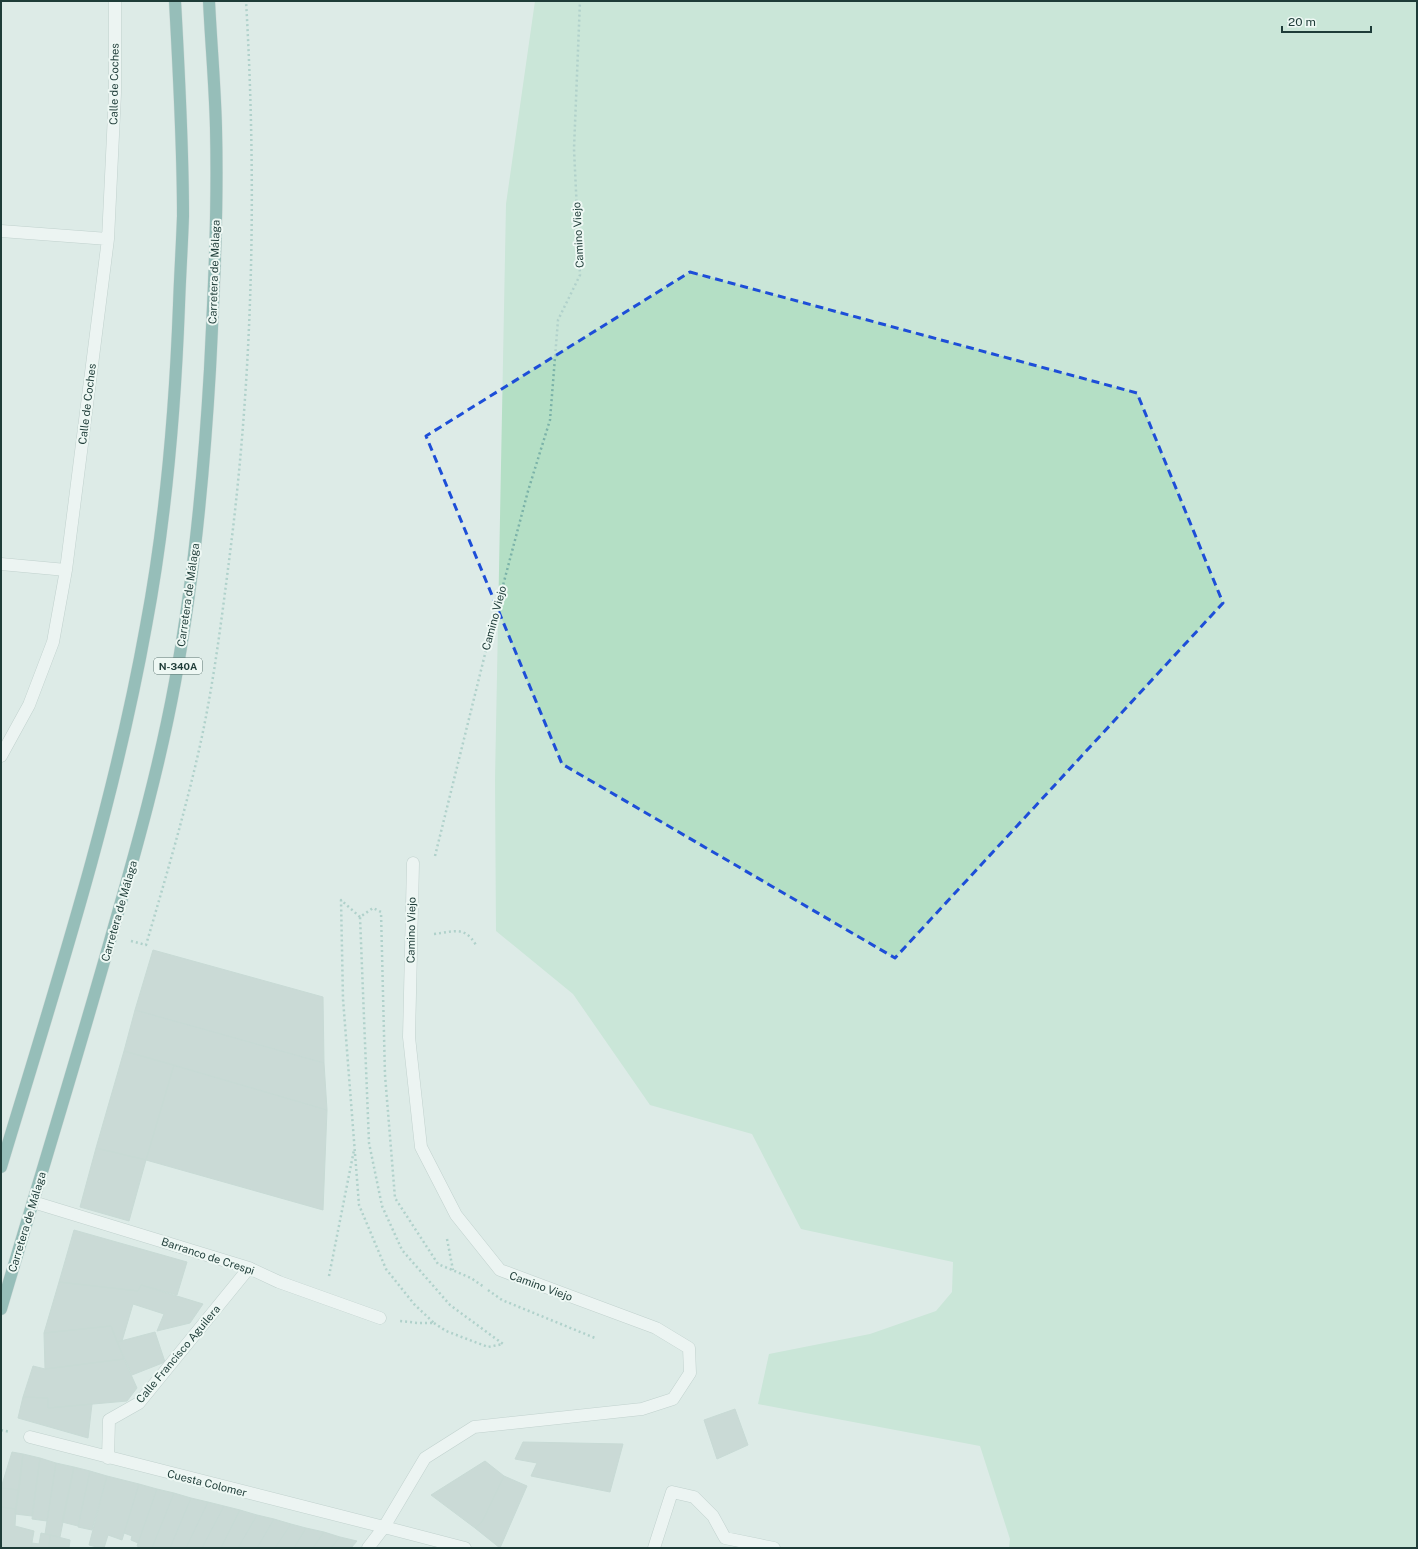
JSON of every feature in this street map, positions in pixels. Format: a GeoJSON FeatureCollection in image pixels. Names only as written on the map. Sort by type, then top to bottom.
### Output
{"type":"FeatureCollection","features":[{"type":"Feature","properties":{"kind":"highway","name":"N-340A"},"geometry":{"type":"LineString","coordinates":[[1,1167],[88,877],[127,725],[147,625],[157,556],[176,371],[183,220],[181,113],[175,1]]}},
{"type":"Feature","properties":{"kind":"highway","name":"Carretera de Málaga"},"geometry":{"type":"LineString","coordinates":[[1,1309],[95,996],[151,794],[175,682],[188,600],[206,432],[216,259],[216,128],[209,1]]}},
{"type":"Feature","properties":{"kind":"street","name":"Calle de Coches"},"geometry":{"type":"LineString","coordinates":[[1,756],[29,706],[52,642],[66,570],[108,239],[115,93],[115,1]]}},
{"type":"Feature","properties":{"kind":"street"},"geometry":{"type":"LineString","coordinates":[[1,230],[108,239]]}},
{"type":"Feature","properties":{"kind":"street"},"geometry":{"type":"LineString","coordinates":[[1,564],[66,570]]}},
{"type":"Feature","properties":{"kind":"street","name":"Camino Viejo"},"geometry":{"type":"LineString","coordinates":[[384,1527],[425,1458],[474,1427],[642,1409],[673,1399],[690,1373],[689,1348],[656,1328],[500,1270],[456,1214],[421,1147],[409,1037],[413,863]]}},
{"type":"Feature","properties":{"kind":"street","name":"Barranco de Crespi"},"geometry":{"type":"LineString","coordinates":[[33,1202],[249,1268],[279,1282],[380,1318]]}},
{"type":"Feature","properties":{"kind":"street","name":"Calle Francisco Aguilera"},"geometry":{"type":"LineString","coordinates":[[108,1458],[109,1420],[138,1403],[249,1268]]}},
{"type":"Feature","properties":{"kind":"street","name":"Cuesta Colomer"},"geometry":{"type":"LineString","coordinates":[[30,1437],[465,1548]]}},
{"type":"Feature","properties":{"kind":"street"},"geometry":{"type":"LineString","coordinates":[[654,1548],[672,1492],[694,1497],[713,1516],[725,1538],[774,1548]]}},
{"type":"Feature","properties":{"kind":"street"},"geometry":{"type":"LineString","coordinates":[[368,1548],[384,1527]]}},
{"type":"Feature","properties":{"kind":"path","name":"Camino Viejo"},"geometry":{"type":"LineString","coordinates":[[413,863],[434,857],[528,491],[550,420],[558,320],[580,275],[574,149],[580,1]]}},
{"type":"Feature","properties":{"kind":"path"},"geometry":{"type":"LineString","coordinates":[[360,916],[341,900],[343,999],[359,1205],[386,1269],[414,1304],[434,1323],[418,1324],[380,1318]]}},
{"type":"Feature","properties":{"kind":"path"},"geometry":{"type":"LineString","coordinates":[[411,936],[464,931],[470,935],[476,945]]}},
{"type":"Feature","properties":{"kind":"path"},"geometry":{"type":"LineString","coordinates":[[325,1298],[354,1146]]}},
{"type":"Feature","properties":{"kind":"path"},"geometry":{"type":"LineString","coordinates":[[546,1319],[595,1338]]}},
{"type":"Feature","properties":{"kind":"highlighted area"},"geometry":{"type":"Polygon","coordinates":[[[690,272],[1137,393],[1223,603],[895,958],[562,764],[426,436],[690,272]]]}},
{"type":"Feature","properties":{"kind":"green space"},"geometry":{"type":"Polygon","coordinates":[[[535,1],[1417,1],[1417,1548],[1009,1548],[1010,1539],[980,1446],[758,1404],[769,1354],[870,1334],[936,1311],[952,1292],[953,1262],[801,1229],[752,1134],[650,1105],[573,994],[496,931],[495,780],[506,204],[535,1]]]}},
{"type":"Feature","properties":{"kind":"building"},"geometry":{"type":"Polygon","coordinates":[[[153,950],[323,997],[324,1063],[135,1010],[153,950]]]}},
{"type":"Feature","properties":{"kind":"building"},"geometry":{"type":"Polygon","coordinates":[[[135,1010],[324,1063],[327,1110],[124,1051],[135,1010]]]}},
{"type":"Feature","properties":{"kind":"building"},"geometry":{"type":"Polygon","coordinates":[[[124,1051],[174,1065],[146,1160],[96,1148],[124,1051]]]}},
{"type":"Feature","properties":{"kind":"building"},"geometry":{"type":"Polygon","coordinates":[[[174,1065],[327,1110],[323,1210],[146,1160],[174,1065]]]}},
{"type":"Feature","properties":{"kind":"building"},"geometry":{"type":"Polygon","coordinates":[[[96,1148],[146,1160],[129,1221],[80,1207],[96,1148]]]}},
{"type":"Feature","properties":{"kind":"building"},"geometry":{"type":"Polygon","coordinates":[[[74,1230],[187,1262],[177,1295],[141,1285],[138,1291],[59,1282],[74,1230]]]}},
{"type":"Feature","properties":{"kind":"building"},"geometry":{"type":"Polygon","coordinates":[[[59,1282],[138,1291],[141,1285],[203,1304],[190,1323],[157,1331],[164,1314],[133,1304],[122,1341],[117,1342],[111,1326],[44,1333],[59,1282]]]}},
{"type":"Feature","properties":{"kind":"building"},"geometry":{"type":"Polygon","coordinates":[[[111,1326],[124,1359],[45,1369],[44,1333],[111,1326]]]}},
{"type":"Feature","properties":{"kind":"building"},"geometry":{"type":"Polygon","coordinates":[[[155,1332],[165,1362],[132,1375],[117,1342],[155,1332]]]}},
{"type":"Feature","properties":{"kind":"building"},"geometry":{"type":"Polygon","coordinates":[[[124,1359],[137,1388],[127,1401],[48,1408],[48,1398],[23,1397],[33,1366],[45,1369],[124,1359]]]}},
{"type":"Feature","properties":{"kind":"building"},"geometry":{"type":"Polygon","coordinates":[[[23,1397],[48,1398],[48,1408],[92,1404],[88,1438],[18,1418],[23,1397]]]}},
{"type":"Feature","properties":{"kind":"building"},"geometry":{"type":"Polygon","coordinates":[[[735,1409],[748,1445],[717,1459],[704,1420],[735,1409]]]}},
{"type":"Feature","properties":{"kind":"building"},"geometry":{"type":"Polygon","coordinates":[[[523,1442],[623,1444],[610,1492],[531,1476],[537,1463],[515,1459],[523,1442]]]}},
{"type":"Feature","properties":{"kind":"building"},"geometry":{"type":"Polygon","coordinates":[[[12,1452],[23,1454],[19,1490],[1,1488],[12,1452]]]}},
{"type":"Feature","properties":{"kind":"building"},"geometry":{"type":"Polygon","coordinates":[[[23,1454],[40,1458],[32,1516],[15,1514],[23,1454]]]}},
{"type":"Feature","properties":{"kind":"building"},"geometry":{"type":"Polygon","coordinates":[[[40,1458],[56,1463],[47,1521],[32,1519],[40,1458]]]}},
{"type":"Feature","properties":{"kind":"building"},"geometry":{"type":"Polygon","coordinates":[[[485,1461],[504,1476],[482,1522],[475,1528],[431,1495],[485,1461]]]}},
{"type":"Feature","properties":{"kind":"building"},"geometry":{"type":"Polygon","coordinates":[[[56,1463],[74,1467],[60,1537],[45,1534],[56,1463]]]}},
{"type":"Feature","properties":{"kind":"building"},"geometry":{"type":"Polygon","coordinates":[[[74,1467],[90,1471],[78,1526],[62,1522],[74,1467]]]}},
{"type":"Feature","properties":{"kind":"building"},"geometry":{"type":"Polygon","coordinates":[[[90,1471],[107,1476],[92,1530],[78,1527],[90,1471]]]}},
{"type":"Feature","properties":{"kind":"building"},"geometry":{"type":"Polygon","coordinates":[[[107,1476],[139,1484],[122,1540],[108,1535],[104,1548],[101,1548],[89,1545],[107,1476]]]}},
{"type":"Feature","properties":{"kind":"building"},"geometry":{"type":"Polygon","coordinates":[[[504,1476],[527,1486],[500,1548],[475,1528],[482,1522],[504,1476]]]}},
{"type":"Feature","properties":{"kind":"building"},"geometry":{"type":"Polygon","coordinates":[[[139,1484],[157,1489],[138,1543],[131,1540],[132,1536],[124,1533],[139,1484]]]}},
{"type":"Feature","properties":{"kind":"building"},"geometry":{"type":"Polygon","coordinates":[[[1,1488],[19,1490],[16,1509],[1,1507],[1,1488]]]}},
{"type":"Feature","properties":{"kind":"building"},"geometry":{"type":"Polygon","coordinates":[[[157,1489],[174,1493],[152,1548],[143,1548],[137,1546],[157,1489]]]}},
{"type":"Feature","properties":{"kind":"building"},"geometry":{"type":"Polygon","coordinates":[[[174,1493],[191,1498],[170,1548],[152,1548],[174,1493]]]}},
{"type":"Feature","properties":{"kind":"building"},"geometry":{"type":"Polygon","coordinates":[[[191,1498],[208,1502],[186,1548],[170,1548],[191,1498]]]}},
{"type":"Feature","properties":{"kind":"building"},"geometry":{"type":"Polygon","coordinates":[[[208,1502],[224,1506],[202,1548],[186,1548],[208,1502]]]}},
{"type":"Feature","properties":{"kind":"building"},"geometry":{"type":"Polygon","coordinates":[[[224,1506],[240,1510],[221,1548],[202,1548],[224,1506]]]}},
{"type":"Feature","properties":{"kind":"building"},"geometry":{"type":"Polygon","coordinates":[[[1,1507],[16,1509],[15,1526],[34,1531],[31,1548],[1,1548],[1,1507]]]}},
{"type":"Feature","properties":{"kind":"building"},"geometry":{"type":"Polygon","coordinates":[[[240,1510],[257,1515],[238,1548],[221,1548],[240,1510]]]}},
{"type":"Feature","properties":{"kind":"building"},"geometry":{"type":"Polygon","coordinates":[[[257,1515],[274,1519],[257,1548],[238,1548],[257,1515]]]}},
{"type":"Feature","properties":{"kind":"building"},"geometry":{"type":"Polygon","coordinates":[[[274,1519],[291,1524],[275,1548],[257,1548],[274,1519]]]}},
{"type":"Feature","properties":{"kind":"building"},"geometry":{"type":"Polygon","coordinates":[[[291,1524],[306,1528],[294,1548],[275,1548],[291,1524]]]}},
{"type":"Feature","properties":{"kind":"building"},"geometry":{"type":"Polygon","coordinates":[[[306,1528],[324,1532],[313,1548],[294,1548],[306,1528]]]}},
{"type":"Feature","properties":{"kind":"building"},"geometry":{"type":"Polygon","coordinates":[[[324,1532],[340,1537],[331,1548],[313,1548],[324,1532]]]}},
{"type":"Feature","properties":{"kind":"building"},"geometry":{"type":"Polygon","coordinates":[[[41,1533],[50,1535],[49,1548],[31,1548],[32,1543],[39,1544],[41,1533]]]}},
{"type":"Feature","properties":{"kind":"building"},"geometry":{"type":"Polygon","coordinates":[[[50,1535],[70,1540],[69,1548],[49,1548],[50,1535]]]}},
{"type":"Feature","properties":{"kind":"building"},"geometry":{"type":"Polygon","coordinates":[[[340,1537],[357,1541],[351,1548],[331,1548],[340,1537]]]}}]}
